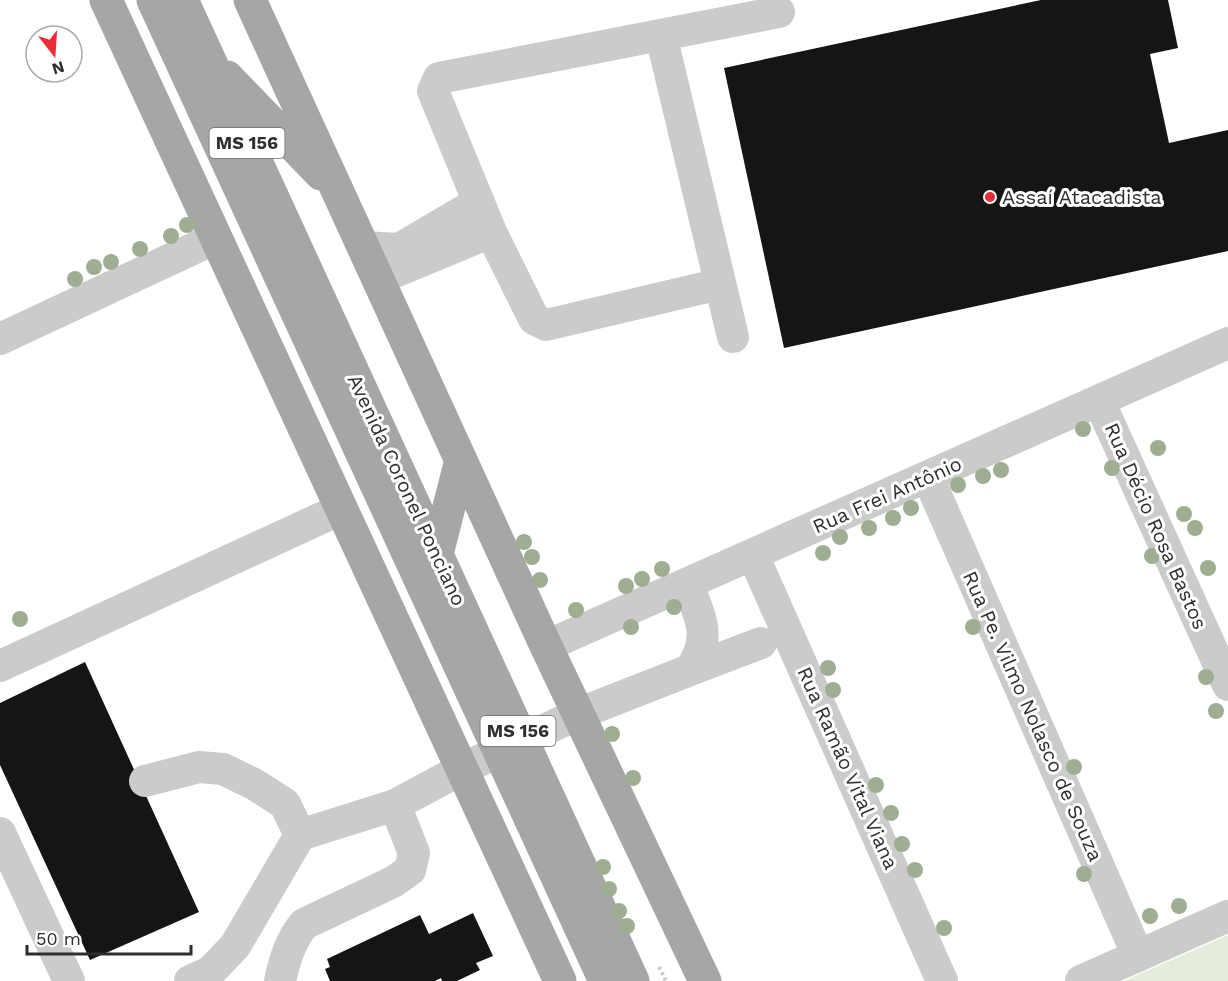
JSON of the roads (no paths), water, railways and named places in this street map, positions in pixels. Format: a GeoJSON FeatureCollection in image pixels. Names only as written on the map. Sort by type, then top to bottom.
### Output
{"type":"FeatureCollection","features":[{"type":"Feature","properties":{"kind":"main road"},"geometry":{"type":"LineString","coordinates":[[106,0],[560,981]]}},
{"type":"Feature","properties":{"kind":"main road","name":"MS 156"},"geometry":{"type":"LineString","coordinates":[[153,0],[354,435]]}},
{"type":"Feature","properties":{"kind":"main road","name":"Avenida Coronel Ponciano"},"geometry":{"type":"LineString","coordinates":[[182,0],[437,554],[472,662],[511,746],[633,981]]}},
{"type":"Feature","properties":{"kind":"main road"},"geometry":{"type":"LineString","coordinates":[[250,0],[546,646],[702,978]]}},
{"type":"Feature","properties":{"kind":"main road"},"geometry":{"type":"LineString","coordinates":[[207,56],[337,190]]}},
{"type":"Feature","properties":{"kind":"main road"},"geometry":{"type":"LineString","coordinates":[[237,283],[354,435],[472,662]]}},
{"type":"Feature","properties":{"kind":"main road"},"geometry":{"type":"LineString","coordinates":[[437,554],[461,460]]}},
{"type":"Feature","properties":{"kind":"main road"},"geometry":{"type":"LineString","coordinates":[[511,746],[605,981]]}},
{"type":"Feature","properties":{"kind":"street"},"geometry":{"type":"LineString","coordinates":[[720,284],[546,324],[534,319],[490,232],[433,91],[439,78],[779,12]]}},
{"type":"Feature","properties":{"kind":"street"},"geometry":{"type":"LineString","coordinates":[[661,35],[732,337]]}},
{"type":"Feature","properties":{"kind":"street"},"geometry":{"type":"LineString","coordinates":[[363,247],[399,249],[479,202]]}},
{"type":"Feature","properties":{"kind":"street"},"geometry":{"type":"LineString","coordinates":[[378,279],[490,232]]}},
{"type":"Feature","properties":{"kind":"street"},"geometry":{"type":"LineString","coordinates":[[0,339],[216,238]]}},
{"type":"Feature","properties":{"kind":"street","name":"Rua Frei Antônio"},"geometry":{"type":"LineString","coordinates":[[546,646],[1228,343]]}},
{"type":"Feature","properties":{"kind":"street","name":"Rua Décio Rosa Bastos"},"geometry":{"type":"LineString","coordinates":[[1099,401],[1228,685]]}},
{"type":"Feature","properties":{"kind":"street","name":"Rua Pe. Vilmo Nolasco de Souza"},"geometry":{"type":"LineString","coordinates":[[928,477],[1138,956]]}},
{"type":"Feature","properties":{"kind":"street"},"geometry":{"type":"LineString","coordinates":[[0,666],[341,509]]}},
{"type":"Feature","properties":{"kind":"street","name":"Rua Ramão Vital Viana"},"geometry":{"type":"LineString","coordinates":[[753,555],[942,981]]}},
{"type":"Feature","properties":{"kind":"street"},"geometry":{"type":"LineString","coordinates":[[688,584],[705,638],[701,655],[690,670]]}},
{"type":"Feature","properties":{"kind":"street"},"geometry":{"type":"LineString","coordinates":[[190,981],[210,972],[236,946],[300,834],[395,805],[462,769],[578,714],[761,643]]}},
{"type":"Feature","properties":{"kind":"street"},"geometry":{"type":"LineString","coordinates":[[145,781],[199,767],[223,770],[254,784],[285,804],[300,834]]}},
{"type":"Feature","properties":{"kind":"street"},"geometry":{"type":"LineString","coordinates":[[279,981],[294,936],[304,924],[393,882],[410,870],[414,853],[395,805]]}},
{"type":"Feature","properties":{"kind":"street"},"geometry":{"type":"LineString","coordinates":[[0,833],[69,981]]}},
{"type":"Feature","properties":{"kind":"street"},"geometry":{"type":"LineString","coordinates":[[1081,981],[1228,916]]}},
{"type":"Feature","properties":{"kind":"place","name":"Assaí Atacadista"},"geometry":{"type":"Point","coordinates":[990,197]}}]}
